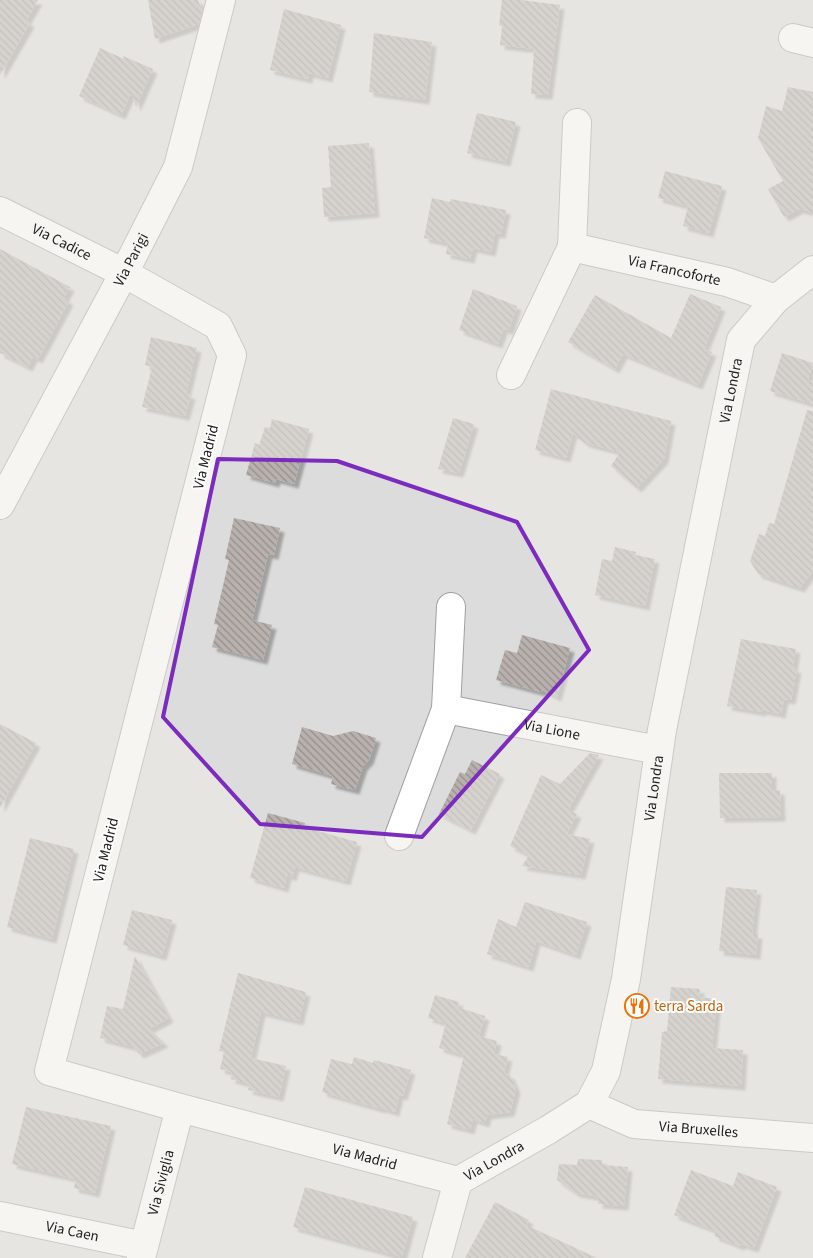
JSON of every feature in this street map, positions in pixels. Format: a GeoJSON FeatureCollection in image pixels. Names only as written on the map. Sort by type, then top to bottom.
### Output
{"type":"FeatureCollection","features":[{"type":"Feature","properties":{"kind":"street","name":"Via Parigi"},"geometry":{"type":"LineString","coordinates":[[0,505],[124,273],[178,167],[221,0]]}},
{"type":"Feature","properties":{"kind":"street"},"geometry":{"type":"LineString","coordinates":[[511,375],[572,247],[577,123]]}},
{"type":"Feature","properties":{"kind":"street","name":"Via Cadice"},"geometry":{"type":"LineString","coordinates":[[0,212],[124,273]]}},
{"type":"Feature","properties":{"kind":"street","name":"Via Francoforte"},"geometry":{"type":"LineString","coordinates":[[572,247],[727,282],[776,299]]}},
{"type":"Feature","properties":{"kind":"street","name":"Via Londra"},"geometry":{"type":"LineString","coordinates":[[437,1258],[458,1181],[548,1130],[588,1104],[606,1071],[626,979],[658,750],[741,340],[776,299],[813,270]]}},
{"type":"Feature","properties":{"kind":"street","name":"Via Madrid"},"geometry":{"type":"LineString","coordinates":[[124,273],[218,326],[232,355],[49,1071],[180,1108],[458,1181]]}},
{"type":"Feature","properties":{"kind":"street"},"geometry":{"type":"LineString","coordinates":[[399,836],[446,709],[451,607]]}},
{"type":"Feature","properties":{"kind":"street","name":"Via Lione"},"geometry":{"type":"LineString","coordinates":[[446,709],[658,750]]}},
{"type":"Feature","properties":{"kind":"street","name":"Via Bruxelles"},"geometry":{"type":"LineString","coordinates":[[588,1104],[634,1124],[813,1138]]}},
{"type":"Feature","properties":{"kind":"street","name":"Via Siviglia"},"geometry":{"type":"LineString","coordinates":[[143,1252],[180,1108]]}},
{"type":"Feature","properties":{"kind":"street","name":"Via Caen"},"geometry":{"type":"LineString","coordinates":[[0,1216],[143,1252]]}},
{"type":"Feature","properties":{"kind":"highlighted area"},"geometry":{"type":"Polygon","coordinates":[[[218,459],[337,461],[517,522],[589,650],[422,837],[260,824],[163,717],[218,459]]]}},
{"type":"Feature","properties":{"kind":"shaded area"},"geometry":{"type":"Polygon","coordinates":[[[0,0],[813,0],[813,1258],[0,1258],[0,0]]]}},
{"type":"Feature","properties":{"kind":"building"},"geometry":{"type":"Polygon","coordinates":[[[0,0],[38,0],[26,21],[30,23],[0,75],[0,0]]]}},
{"type":"Feature","properties":{"kind":"building"},"geometry":{"type":"Polygon","coordinates":[[[148,0],[198,0],[202,11],[199,24],[155,39],[148,0]]]}},
{"type":"Feature","properties":{"kind":"building"},"geometry":{"type":"Polygon","coordinates":[[[502,0],[521,0],[560,5],[548,95],[531,94],[534,49],[500,45],[502,26],[499,25],[502,0]]]}},
{"type":"Feature","properties":{"kind":"building"},"geometry":{"type":"Polygon","coordinates":[[[284,9],[341,25],[328,78],[309,73],[308,79],[270,70],[284,9]]]}},
{"type":"Feature","properties":{"kind":"building"},"geometry":{"type":"Polygon","coordinates":[[[374,33],[432,42],[425,100],[369,92],[374,33]]]}},
{"type":"Feature","properties":{"kind":"building"},"geometry":{"type":"Polygon","coordinates":[[[100,48],[153,69],[136,107],[133,96],[130,95],[121,115],[79,96],[100,48]]]}},
{"type":"Feature","properties":{"kind":"building"},"geometry":{"type":"Polygon","coordinates":[[[788,87],[813,92],[813,212],[799,209],[784,217],[768,189],[783,181],[758,138],[766,106],[782,111],[788,87]]]}},
{"type":"Feature","properties":{"kind":"building"},"geometry":{"type":"Polygon","coordinates":[[[477,113],[516,122],[506,162],[467,153],[477,113]]]}},
{"type":"Feature","properties":{"kind":"building"},"geometry":{"type":"Polygon","coordinates":[[[369,143],[375,213],[324,217],[322,188],[331,187],[328,146],[369,143]]]}},
{"type":"Feature","properties":{"kind":"building"},"geometry":{"type":"Polygon","coordinates":[[[665,171],[722,186],[709,233],[683,226],[688,206],[658,198],[665,171]]]}},
{"type":"Feature","properties":{"kind":"building"},"geometry":{"type":"Polygon","coordinates":[[[432,198],[450,202],[451,199],[506,210],[501,234],[495,233],[491,252],[473,248],[470,259],[446,254],[448,243],[424,238],[432,198]]]}},
{"type":"Feature","properties":{"kind":"building"},"geometry":{"type":"Polygon","coordinates":[[[0,249],[70,287],[64,298],[69,301],[38,359],[33,357],[28,367],[0,353],[0,249]]]}},
{"type":"Feature","properties":{"kind":"building"},"geometry":{"type":"Polygon","coordinates":[[[473,289],[517,306],[509,330],[503,329],[498,344],[459,330],[473,289]]]}},
{"type":"Feature","properties":{"kind":"building"},"geometry":{"type":"Polygon","coordinates":[[[690,294],[721,307],[704,349],[712,352],[698,385],[623,354],[615,369],[568,342],[595,295],[671,338],[690,294]]]}},
{"type":"Feature","properties":{"kind":"building"},"geometry":{"type":"Polygon","coordinates":[[[151,337],[197,348],[186,394],[191,395],[185,416],[142,407],[152,367],[145,365],[151,337]]]}},
{"type":"Feature","properties":{"kind":"building"},"geometry":{"type":"Polygon","coordinates":[[[782,353],[813,363],[808,380],[813,382],[813,404],[770,391],[782,353]]]}},
{"type":"Feature","properties":{"kind":"building"},"geometry":{"type":"Polygon","coordinates":[[[551,389],[671,421],[664,459],[637,488],[611,466],[620,452],[585,443],[573,433],[566,458],[535,450],[551,389]]]}},
{"type":"Feature","properties":{"kind":"building"},"geometry":{"type":"Polygon","coordinates":[[[807,410],[813,411],[813,570],[800,588],[758,574],[750,561],[759,534],[765,536],[769,523],[774,524],[807,410]]]}},
{"type":"Feature","properties":{"kind":"building"},"geometry":{"type":"Polygon","coordinates":[[[453,418],[474,424],[459,473],[438,469],[453,418]]]}},
{"type":"Feature","properties":{"kind":"building"},"geometry":{"type":"Polygon","coordinates":[[[272,419],[309,429],[294,484],[276,479],[275,483],[246,475],[255,443],[259,445],[265,427],[270,428],[272,419]]]}},
{"type":"Feature","properties":{"kind":"building"},"geometry":{"type":"Polygon","coordinates":[[[234,518],[280,528],[274,555],[268,554],[252,620],[272,625],[263,660],[212,647],[218,625],[214,624],[229,560],[225,559],[234,518]]]}},
{"type":"Feature","properties":{"kind":"building"},"geometry":{"type":"Polygon","coordinates":[[[615,547],[636,552],[635,555],[655,559],[645,606],[595,595],[602,559],[612,561],[615,547]]]}},
{"type":"Feature","properties":{"kind":"building"},"geometry":{"type":"Polygon","coordinates":[[[522,635],[570,648],[557,697],[542,690],[541,692],[496,680],[505,650],[517,653],[522,635]]]}},
{"type":"Feature","properties":{"kind":"building"},"geometry":{"type":"Polygon","coordinates":[[[741,639],[796,649],[793,668],[797,669],[791,700],[784,699],[781,714],[727,706],[741,639]]]}},
{"type":"Feature","properties":{"kind":"building"},"geometry":{"type":"Polygon","coordinates":[[[0,724],[36,743],[0,808],[0,724]]]}},
{"type":"Feature","properties":{"kind":"building"},"geometry":{"type":"Polygon","coordinates":[[[302,727],[333,736],[353,731],[376,738],[369,760],[363,766],[355,790],[331,784],[333,776],[292,764],[302,727]]]}},
{"type":"Feature","properties":{"kind":"building"},"geometry":{"type":"Polygon","coordinates":[[[590,753],[599,755],[568,810],[577,814],[567,834],[590,839],[581,875],[522,866],[529,855],[510,846],[541,775],[560,784],[590,753]]]}},
{"type":"Feature","properties":{"kind":"building"},"geometry":{"type":"Polygon","coordinates":[[[472,760],[500,774],[471,830],[439,814],[460,772],[465,774],[472,760]]]}},
{"type":"Feature","properties":{"kind":"building"},"geometry":{"type":"Polygon","coordinates":[[[719,773],[772,773],[772,791],[780,790],[781,817],[720,818],[719,773]]]}},
{"type":"Feature","properties":{"kind":"building"},"geometry":{"type":"Polygon","coordinates":[[[268,813],[305,823],[304,827],[357,842],[346,881],[295,867],[292,877],[287,875],[284,888],[250,878],[268,813]]]}},
{"type":"Feature","properties":{"kind":"building"},"geometry":{"type":"Polygon","coordinates":[[[30,838],[74,849],[52,939],[7,927],[30,838]]]}},
{"type":"Feature","properties":{"kind":"building"},"geometry":{"type":"Polygon","coordinates":[[[726,887],[757,890],[752,934],[758,934],[756,955],[719,951],[726,887]]]}},
{"type":"Feature","properties":{"kind":"building"},"geometry":{"type":"Polygon","coordinates":[[[525,902],[587,922],[576,955],[536,941],[529,967],[487,954],[498,919],[516,927],[525,902]]]}},
{"type":"Feature","properties":{"kind":"building"},"geometry":{"type":"Polygon","coordinates":[[[132,910],[172,920],[162,956],[123,945],[132,910]]]}},
{"type":"Feature","properties":{"kind":"building"},"geometry":{"type":"Polygon","coordinates":[[[135,956],[169,1018],[149,1029],[164,1043],[139,1054],[134,1047],[100,1038],[107,1006],[123,1009],[135,956]]]}},
{"type":"Feature","properties":{"kind":"building"},"geometry":{"type":"Polygon","coordinates":[[[238,973],[306,992],[299,1021],[261,1012],[251,1058],[286,1066],[279,1097],[248,1090],[250,1084],[231,1079],[232,1072],[220,1069],[224,1052],[219,1051],[238,973]]]}},
{"type":"Feature","properties":{"kind":"building"},"geometry":{"type":"Polygon","coordinates":[[[671,987],[700,989],[699,997],[717,999],[712,1048],[743,1050],[741,1086],[658,1079],[662,1032],[667,1031],[671,987]]]}},
{"type":"Feature","properties":{"kind":"building"},"geometry":{"type":"Polygon","coordinates":[[[435,995],[459,1002],[457,1007],[485,1016],[479,1036],[497,1041],[494,1054],[508,1057],[504,1073],[510,1075],[516,1089],[510,1112],[487,1115],[485,1123],[473,1119],[470,1130],[447,1124],[464,1055],[439,1048],[446,1023],[428,1018],[435,995]]]}},
{"type":"Feature","properties":{"kind":"building"},"geometry":{"type":"Polygon","coordinates":[[[354,1057],[373,1063],[374,1060],[411,1070],[403,1096],[399,1095],[395,1112],[322,1092],[331,1059],[352,1064],[354,1057]]]}},
{"type":"Feature","properties":{"kind":"building"},"geometry":{"type":"Polygon","coordinates":[[[26,1107],[111,1126],[95,1193],[74,1188],[76,1179],[12,1164],[26,1107]]]}},
{"type":"Feature","properties":{"kind":"building"},"geometry":{"type":"Polygon","coordinates":[[[578,1159],[602,1160],[602,1165],[628,1167],[624,1206],[598,1204],[599,1197],[576,1193],[557,1180],[559,1164],[577,1165],[578,1159]]]}},
{"type":"Feature","properties":{"kind":"building"},"geometry":{"type":"Polygon","coordinates":[[[691,1170],[733,1186],[738,1172],[777,1187],[754,1248],[741,1244],[740,1246],[714,1236],[716,1231],[674,1215],[691,1170]]]}},
{"type":"Feature","properties":{"kind":"building"},"geometry":{"type":"Polygon","coordinates":[[[305,1187],[413,1217],[402,1257],[293,1227],[305,1187]]]}},
{"type":"Feature","properties":{"kind":"building"},"geometry":{"type":"Polygon","coordinates":[[[495,1202],[529,1220],[526,1225],[597,1258],[465,1258],[495,1202]]]}},
{"type":"Feature","properties":{"kind":"place","name":"terra Sarda"},"geometry":{"type":"Point","coordinates":[637,1006]}}]}
